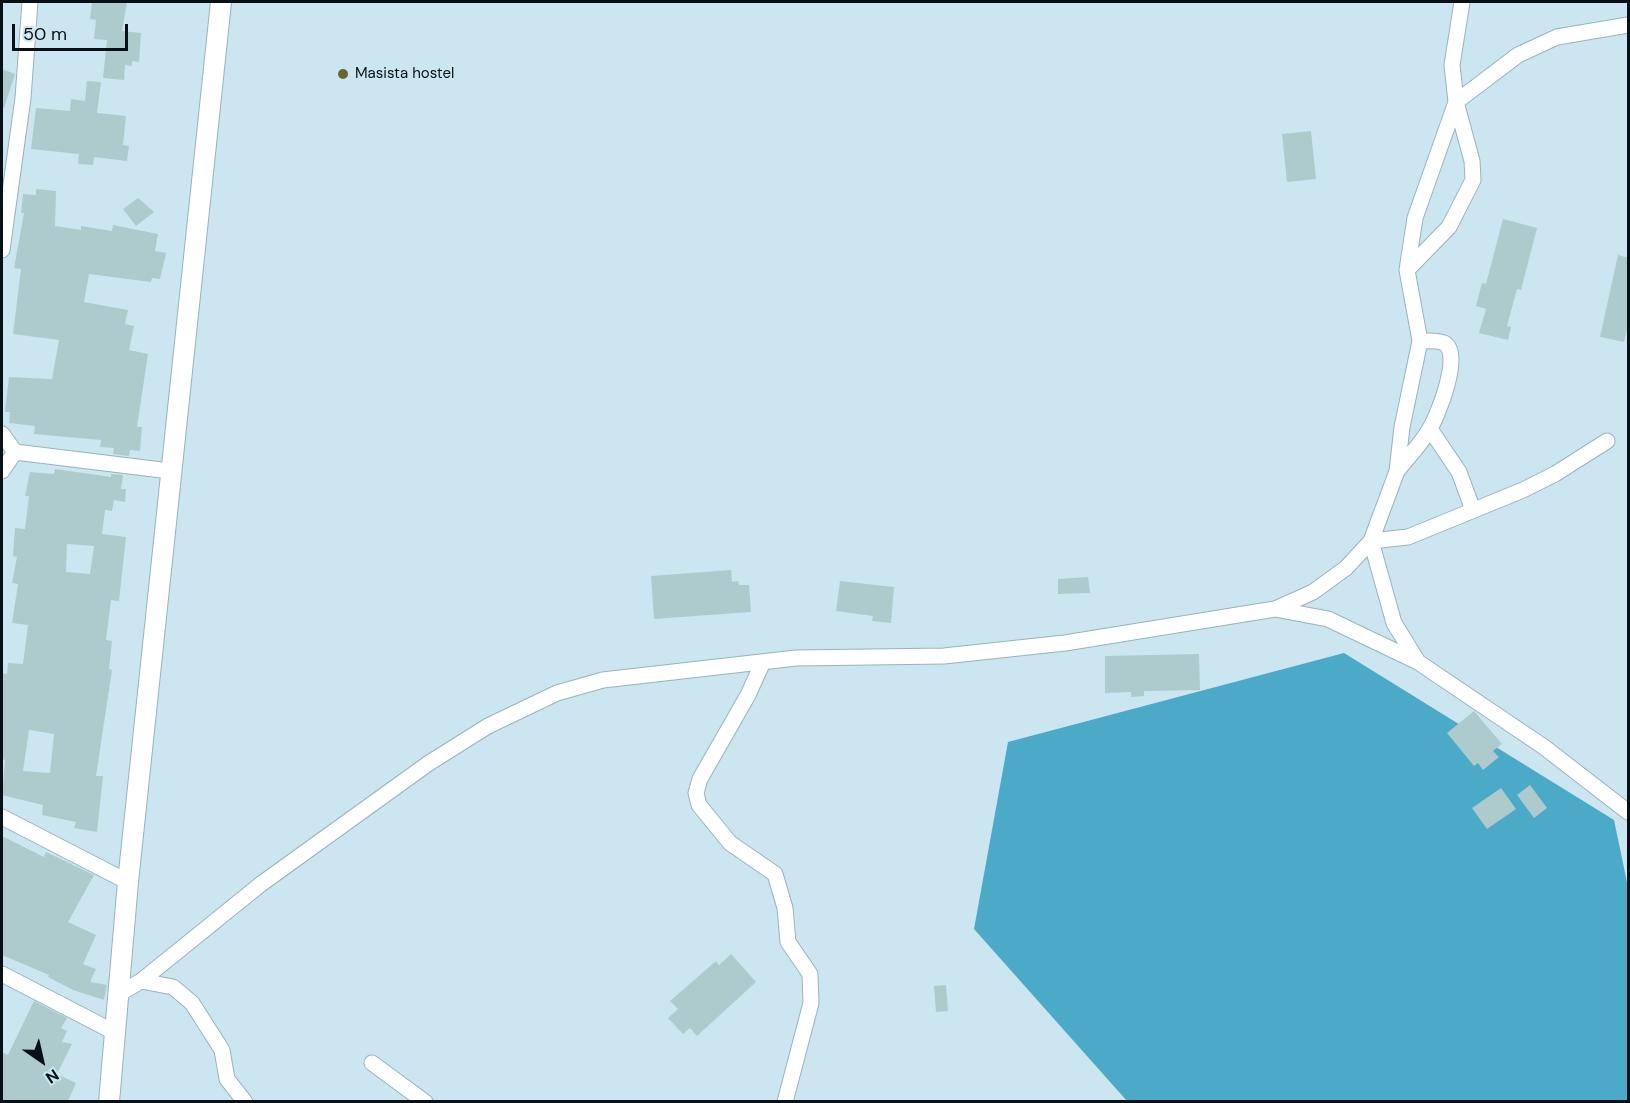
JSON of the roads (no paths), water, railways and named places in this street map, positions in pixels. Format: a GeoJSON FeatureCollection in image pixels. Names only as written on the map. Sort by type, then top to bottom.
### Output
{"type":"FeatureCollection","features":[{"type":"Feature","properties":{"kind":"main road"},"geometry":{"type":"LineString","coordinates":[[109,1101],[128,882],[221,2]]}},
{"type":"Feature","properties":{"kind":"street"},"geometry":{"type":"LineString","coordinates":[[2,250],[23,98],[30,2]]}},
{"type":"Feature","properties":{"kind":"street"},"geometry":{"type":"LineString","coordinates":[[1407,270],[1449,227],[1473,180],[1472,161],[1456,102],[1452,65],[1462,2]]}},
{"type":"Feature","properties":{"kind":"street"},"geometry":{"type":"LineString","coordinates":[[119,994],[141,981],[261,884],[429,763],[488,726],[557,693],[603,680],[796,658],[955,654],[1065,643],[1275,609],[1313,592],[1346,568],[1371,541],[1397,471],[1402,427],[1420,340],[1407,270],[1415,218],[1456,102],[1518,55],[1557,37],[1596,28],[1629,25]]}},
{"type":"Feature","properties":{"kind":"street"},"geometry":{"type":"LineString","coordinates":[[1397,471],[1430,429],[1444,395],[1452,362],[1450,350],[1443,343],[1420,340]]}},
{"type":"Feature","properties":{"kind":"street"},"geometry":{"type":"LineString","coordinates":[[1430,429],[1459,472],[1473,510]]}},
{"type":"Feature","properties":{"kind":"street"},"geometry":{"type":"LineString","coordinates":[[2,434],[15,453],[170,471]]}},
{"type":"Feature","properties":{"kind":"street"},"geometry":{"type":"LineString","coordinates":[[1371,541],[1408,537],[1473,510],[1556,474],[1607,441]]}},
{"type":"Feature","properties":{"kind":"street"},"geometry":{"type":"LineString","coordinates":[[2,471],[15,453]]}},
{"type":"Feature","properties":{"kind":"street"},"geometry":{"type":"LineString","coordinates":[[1371,541],[1394,623],[1418,662]]}},
{"type":"Feature","properties":{"kind":"street"},"geometry":{"type":"LineString","coordinates":[[1275,609],[1328,619],[1418,662],[1544,747],[1629,812]]}},
{"type":"Feature","properties":{"kind":"street"},"geometry":{"type":"LineString","coordinates":[[763,662],[748,695],[700,779],[696,793],[699,805],[730,843],[775,874],[785,908],[788,942],[810,975],[811,1003],[785,1101]]}},
{"type":"Feature","properties":{"kind":"street"},"geometry":{"type":"LineString","coordinates":[[2,817],[128,882]]}},
{"type":"Feature","properties":{"kind":"street"},"geometry":{"type":"LineString","coordinates":[[2,975],[114,1032]]}},
{"type":"Feature","properties":{"kind":"street"},"geometry":{"type":"LineString","coordinates":[[141,981],[173,987],[192,1003],[222,1050],[227,1079],[245,1101]]}},
{"type":"Feature","properties":{"kind":"street"},"geometry":{"type":"LineString","coordinates":[[372,1063],[425,1101]]}},
{"type":"Feature","properties":{"kind":"place","name":"Masista hostel"},"geometry":{"type":"Point","coordinates":[343,74]}}]}
